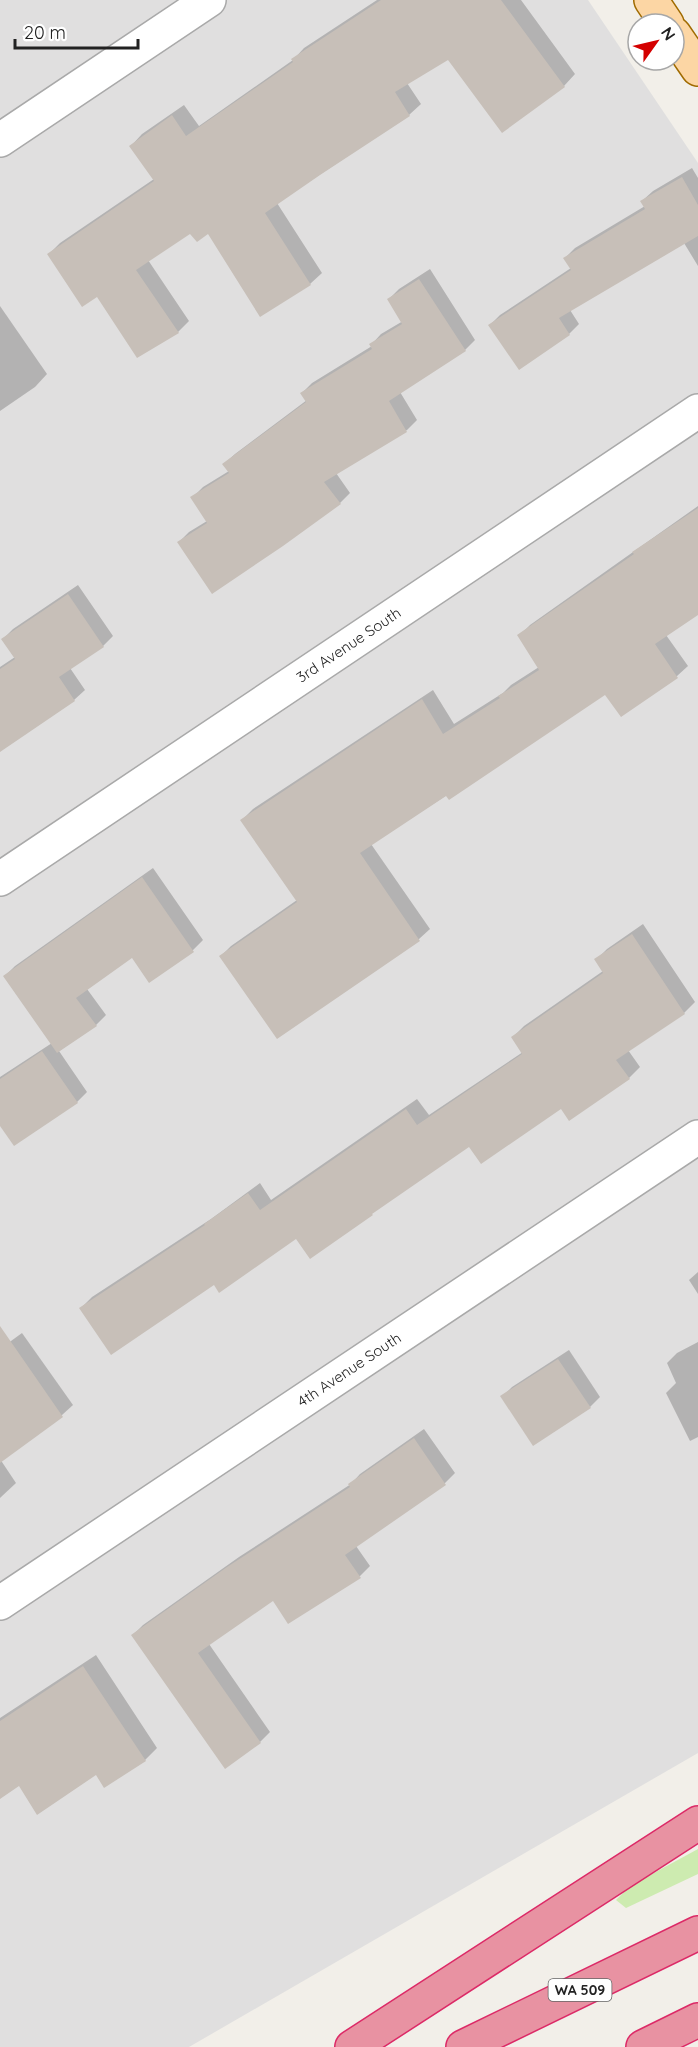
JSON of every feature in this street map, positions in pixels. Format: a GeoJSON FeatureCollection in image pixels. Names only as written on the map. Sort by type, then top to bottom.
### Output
{"type":"FeatureCollection","features":[{"type":"Feature","properties":{"kind":"highway"},"geometry":{"type":"LineString","coordinates":[[352,2047],[698,1823]]}},
{"type":"Feature","properties":{"kind":"highway","name":"WA 509"},"geometry":{"type":"LineString","coordinates":[[463,2047],[698,1934]]}},
{"type":"Feature","properties":{"kind":"highway"},"geometry":{"type":"LineString","coordinates":[[643,2047],[698,2020]]}},
{"type":"Feature","properties":{"kind":"main road"},"geometry":{"type":"LineString","coordinates":[[686,52],[698,69]]}},
{"type":"Feature","properties":{"kind":"street"},"geometry":{"type":"LineString","coordinates":[[0,140],[209,0]]}},
{"type":"Feature","properties":{"kind":"street","name":"3rd Avenue South"},"geometry":{"type":"LineString","coordinates":[[0,879],[698,411]]}},
{"type":"Feature","properties":{"kind":"street","name":"4th Avenue South"},"geometry":{"type":"LineString","coordinates":[[0,1603],[698,1137]]}},
{"type":"Feature","properties":{"kind":"shaded area"},"geometry":{"type":"Polygon","coordinates":[[[0,0],[588,0],[626,56],[626,72],[637,72],[698,163],[698,1753],[189,2047],[0,2047],[0,0]]]}},
{"type":"Feature","properties":{"kind":"green space"},"geometry":{"type":"Polygon","coordinates":[[[698,1849],[698,1874],[626,1908],[616,1900],[630,1886],[698,1849]]]}},
{"type":"Feature","properties":{"kind":"building"},"geometry":{"type":"Polygon","coordinates":[[[381,0],[501,0],[565,87],[502,133],[448,60],[395,92],[410,116],[265,213],[311,285],[260,317],[208,234],[197,242],[190,234],[136,270],[179,333],[137,358],[97,297],[82,307],[47,254],[154,181],[129,146],[172,115],[186,136],[293,62],[291,59],[381,0]]]}},
{"type":"Feature","properties":{"kind":"building"},"geometry":{"type":"Polygon","coordinates":[[[682,177],[698,205],[698,236],[559,318],[570,335],[519,370],[488,325],[571,270],[563,258],[645,209],[640,201],[682,177]]]}},
{"type":"Feature","properties":{"kind":"building"},"geometry":{"type":"Polygon","coordinates":[[[419,279],[466,351],[389,401],[407,432],[324,482],[341,504],[212,594],[177,542],[207,523],[190,497],[229,473],[222,464],[306,402],[300,393],[372,349],[369,344],[402,324],[387,299],[419,279]]]}},
{"type":"Feature","properties":{"kind":"building"},"geometry":{"type":"Polygon","coordinates":[[[698,508],[698,615],[655,644],[678,678],[621,717],[605,695],[449,800],[446,796],[360,853],[420,941],[277,1039],[219,956],[297,902],[240,820],[422,699],[443,734],[500,698],[498,696],[539,670],[517,635],[634,554],[632,552],[698,508]]]}},
{"type":"Feature","properties":{"kind":"building"},"geometry":{"type":"Polygon","coordinates":[[[68,594],[104,647],[59,677],[75,701],[0,752],[0,669],[15,659],[1,639],[68,594]]]}},
{"type":"Feature","properties":{"kind":"building"},"geometry":{"type":"Polygon","coordinates":[[[142,877],[194,952],[149,983],[132,958],[76,998],[97,1026],[57,1053],[3,976],[142,877]]]}},
{"type":"Feature","properties":{"kind":"building"},"geometry":{"type":"Polygon","coordinates":[[[632,934],[685,1014],[616,1060],[630,1079],[569,1121],[561,1109],[481,1164],[469,1147],[310,1259],[296,1239],[219,1293],[214,1285],[111,1355],[79,1308],[205,1225],[248,1193],[260,1210],[406,1109],[417,1125],[522,1054],[511,1037],[603,973],[594,959],[632,934]]]}},
{"type":"Feature","properties":{"kind":"building"},"geometry":{"type":"Polygon","coordinates":[[[42,1051],[78,1103],[14,1146],[0,1126],[0,1079],[42,1051]]]}},
{"type":"Feature","properties":{"kind":"building"},"geometry":{"type":"Polygon","coordinates":[[[0,1326],[63,1417],[0,1463],[0,1326]]]}},
{"type":"Feature","properties":{"kind":"building"},"geometry":{"type":"Polygon","coordinates":[[[558,1359],[591,1408],[533,1446],[500,1396],[558,1359]]]}},
{"type":"Feature","properties":{"kind":"building"},"geometry":{"type":"Polygon","coordinates":[[[414,1438],[446,1485],[345,1555],[361,1578],[288,1624],[273,1601],[198,1653],[261,1743],[225,1769],[131,1635],[227,1567],[350,1487],[348,1484],[414,1438]]]}},
{"type":"Feature","properties":{"kind":"building"},"geometry":{"type":"Polygon","coordinates":[[[83,1666],[146,1761],[104,1788],[96,1775],[37,1815],[19,1786],[0,1799],[0,1721],[83,1666]]]}}]}
